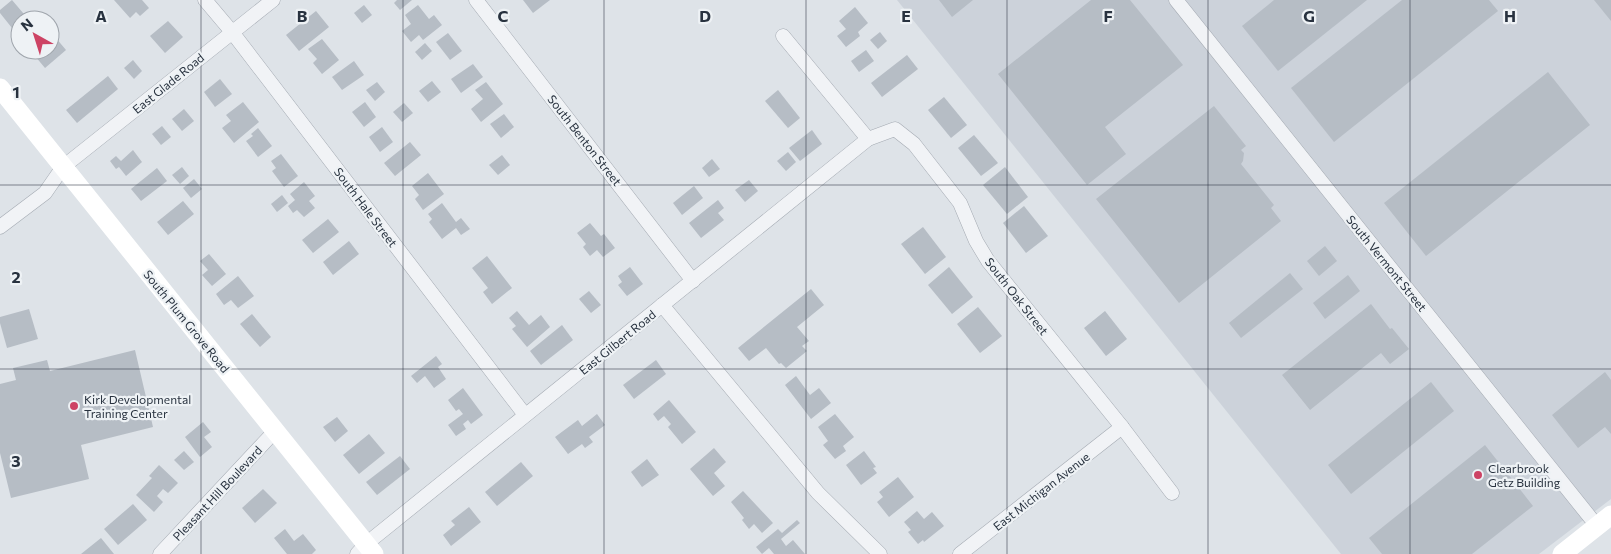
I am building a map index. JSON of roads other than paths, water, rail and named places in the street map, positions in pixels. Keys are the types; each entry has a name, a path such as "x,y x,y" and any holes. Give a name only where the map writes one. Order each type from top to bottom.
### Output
{"main road":[{"name":"South Plum Grove Road","path":"0,88 275,431 366,551"},
{"path":"1562,554 1604,521"}],"street":[{"name":"South Hale Street","path":"205,0 232,32 525,416"},
{"name":"East Glade Road","path":"0,227 45,193 63,167 274,0"},
{"name":"South Benton Street","path":"476,0 693,281"},
{"name":"South Vermont Street","path":"1176,0 1604,521"},
{"path":"783,36 868,140"},
{"name":"South Oak Street","path":"868,140 894,129 914,144 960,203 976,241 988,261 1122,427 1172,493"},
{"name":"East Gilbert Road","path":"366,551 525,416 868,140"},
{"path":"662,305 818,494 880,554"},
{"name":"East Michigan Avenue","path":"960,554 1122,427"},
{"name":"Pleasant Hill Boulevard","path":"160,554 275,431"}],"place":[{"name":"Kirk Developmental Training Center","path":"74,406"},
{"name":"Clearbrook Getz Building","path":"1478,475"}]}
